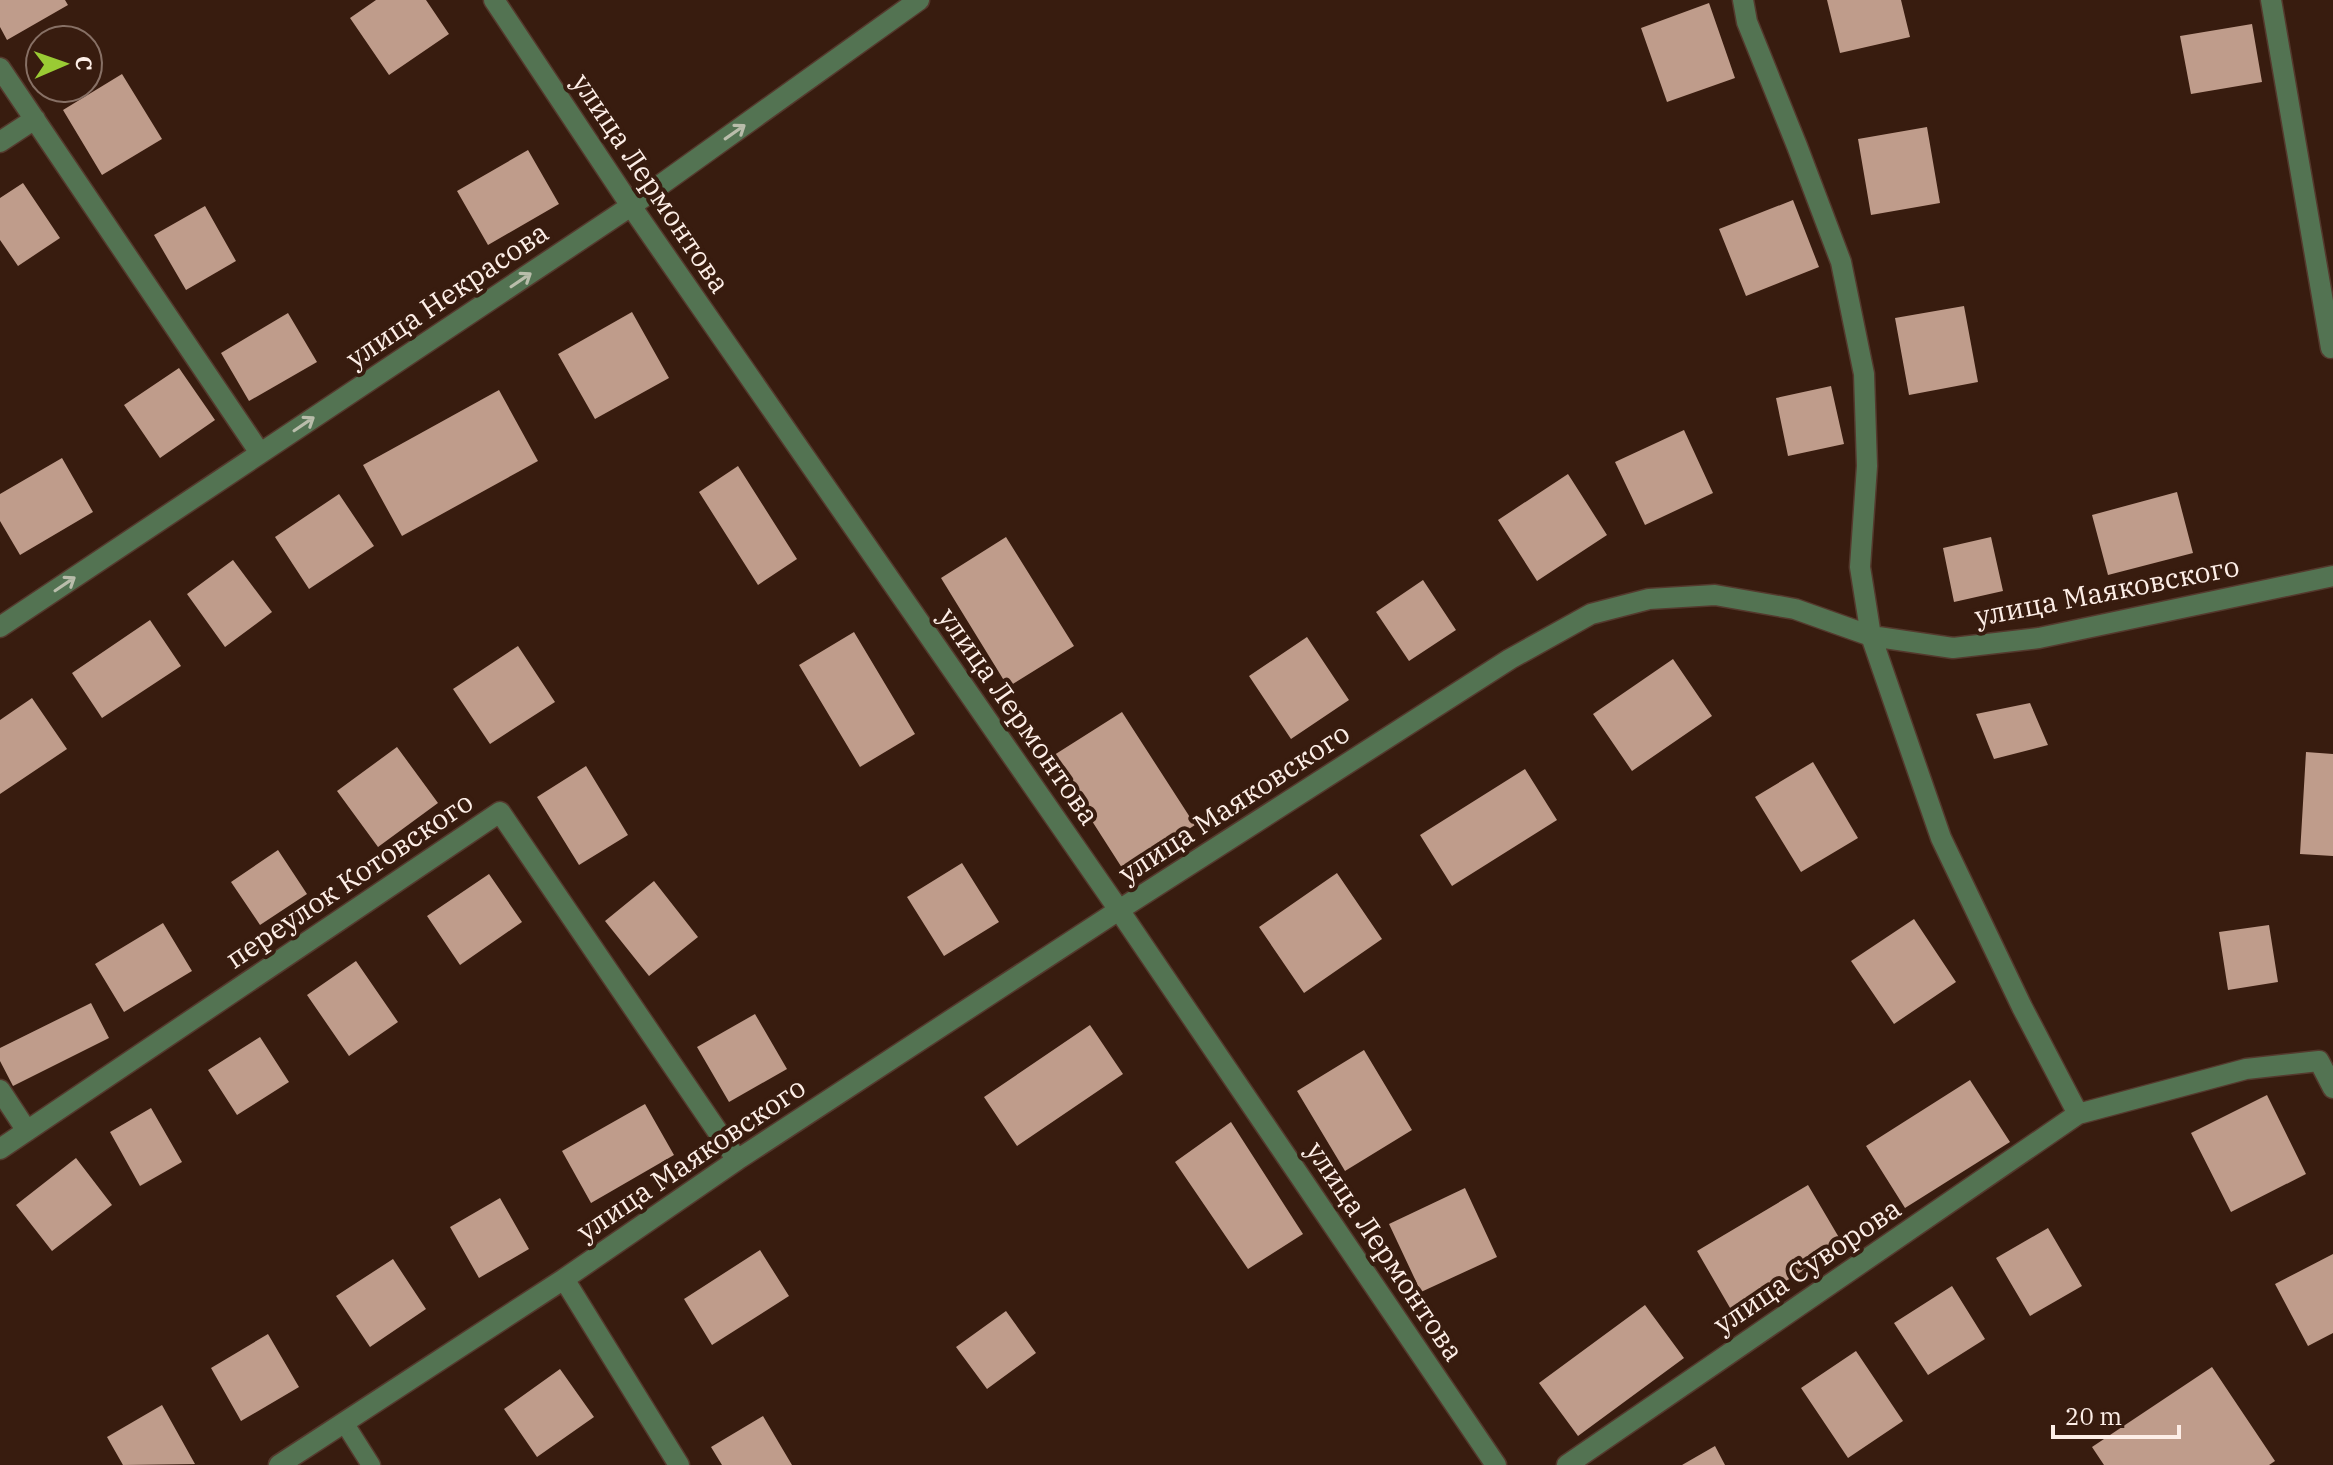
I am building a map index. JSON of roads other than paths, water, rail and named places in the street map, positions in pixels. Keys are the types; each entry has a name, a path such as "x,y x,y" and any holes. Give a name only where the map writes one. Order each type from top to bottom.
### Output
{"street":[{"name":"улица Лермонтова","path":"494,0 631,206 1119,910 1496,1465"},
{"name":"улица Некрасова","path":"0,627 631,206 919,0"},
{"path":"1743,0 1747,22 1841,262 1856,332 1864,374 1867,466 1860,567 1871,636 1941,838 2022,1007 2078,1114"},
{"path":"2271,0 2331,348"},
{"path":"0,68 260,453"},
{"path":"0,142 35,119"},
{"name":"улица Маяковского","path":"279,1465 1119,910 1510,659 1591,614 1649,599 1715,595 1795,609 1871,636 1953,648 2039,638 2333,576"},
{"name":"переулок Котовского","path":"0,1149 500,812 737,1160"},
{"name":"улица Суворова","path":"1567,1465 2078,1114 2246,1069 2319,1061 2333,1088"},
{"path":"0,1090 27,1131"},
{"path":"564,1279 679,1465"}],"lane":[{"path":"345,1424 371,1465"}]}
